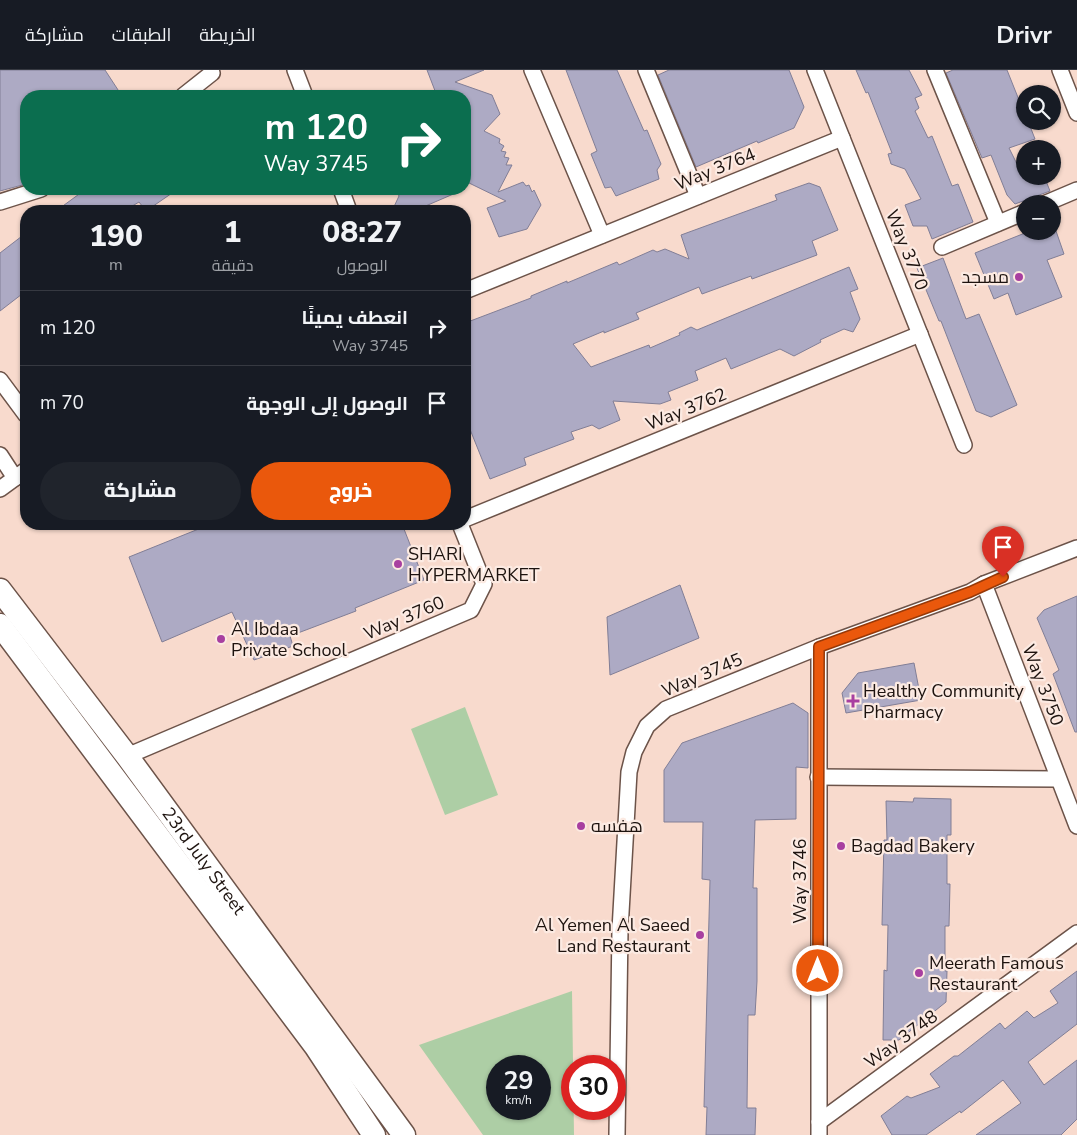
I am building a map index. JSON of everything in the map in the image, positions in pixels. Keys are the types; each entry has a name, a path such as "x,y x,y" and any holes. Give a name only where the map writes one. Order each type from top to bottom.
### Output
{"main road":[{"name":"23rd July Street","path":"0,590 127,756 404,1135"},
{"name":"23rd July Street","path":"0,625 316,1047 374,1135"}],"street":[{"path":"191,90 212,73 211,70"},
{"path":"295,70 303,90"},
{"path":"532,70 602,235"},
{"path":"646,70 698,196"},
{"name":"Way 3770","path":"816,70 964,445"},
{"path":"935,70 998,223"},
{"path":"1060,70 1077,113"},
{"name":"Way 3764","path":"471,290 842,138"},
{"path":"1061,197 1077,190"},
{"path":"0,202 22,195"},
{"path":"942,247 1016,216"},
{"name":"Way 3762","path":"471,517 920,334"},
{"path":"0,380 20,407"},
{"path":"0,455 20,474 0,489"},
{"name":"Way 3760","path":"127,756 471,610 484,584 462,530"},
{"name":"Way 3745","path":"617,1135 620,930 630,772 634,752 647,726 666,709 819,647 970,592 984,584 1077,548"},
{"name":"Way 3750","path":"984,584 1077,826"},
{"name":"Way 3746","path":"819,647 819,1128"},
{"path":"818,777 1058,778"},
{"name":"Way 3748","path":"819,1128 1077,933"}],"green space":[{"path":"465,707 498,795 445,815 411,729"},
{"path":"572,991 573,1055 561,1055 561,1120 574,1120 574,1135 483,1135 419,1045"}],"building":[{"path":"0,70 105,70 118,90 20,90 20,186 0,191"},
{"path":"427,70 484,70 455,82 492,95 500,114 484,131 500,139 499,143 504,146 501,151 506,152 504,157 509,158 506,165 512,165 498,192 523,182 526,186 529,185 532,192 534,190 541,205 527,229 499,237 487,208 506,201 471,184 471,90 435,90"},
{"path":"566,70 617,70 644,131 647,130 661,164 657,170 659,179 616,196 611,187 605,188 591,154 597,151"},
{"path":"669,70 789,70 804,107 794,128 758,143 757,141 696,167 658,75"},
{"path":"856,70 909,70 922,95 915,98 919,108 915,111 928,138 932,136 952,186 958,184 973,222 932,239 927,226 913,226 905,205 921,199 905,169 891,164 888,154 892,153 868,92 866,93"},
{"path":"953,70 1007,70 1016,92 1016,130 1032,130 1035,139 1016,140 1016,146 1009,148 1016,162 1016,185 1048,185 1050,191 1039,195 1016,195 1015,204 1007,195 991,155 982,158 946,73"},
{"path":"809,183 820,187 838,230 812,241 817,255 752,279 751,276 702,294 699,287 636,313 639,319 573,344 591,367 649,345 650,348 680,335 679,333 691,327 697,330 849,267 858,289 850,292 860,319 853,332 844,329 820,340 821,342 794,356 780,349 731,369 726,358 695,371 698,380 668,392 671,400 660,404 613,401 620,420 599,429 592,425 571,432 574,439 524,458 526,465 490,479 471,432 471,321 531,298 531,296 567,281 567,283 617,262 619,265 653,250 657,252 665,249 689,259 681,235 777,200 775,195"},
{"path":"78,195 169,195 155,205 141,205 139,202 134,205 64,205"},
{"path":"451,195 428,205 395,205 399,196"},
{"name":"مسجد","path":"1016,237 1016,240 1059,240 1064,254 1047,260 1062,297 1016,315 1008,293 994,299 975,253"},
{"path":"20,238 20,296 0,311 0,253"},
{"path":"943,258 966,319 979,314 1017,405 991,417 976,411 941,321 939,321 917,268"},
{"path":"196,530 404,530 424,580 355,608 356,611 290,636 293,646 254,660 232,612 162,642 129,557"},
{"path":"680,585 699,638 610,675 607,617"},
{"path":"1077,596 1077,732 1075,732 1053,674 1059,670 1037,618 1044,610"},
{"path":"914,663 921,700 846,713 842,693 858,673"},
{"path":"793,703 808,713 808,768 796,767 796,819 755,820 753,888 757,888 757,981 755,1015 748,1015 747,1108 756,1108 755,1135 706,1135 707,1107 704,1107 710,880 702,879 703,822 664,822 664,770 682,743"},
{"path":"914,798 951,799 951,835 947,835 947,884 950,884 949,926 945,926 946,1002 899,1040 883,1040 884,970 887,971 888,925 882,925 884,840 887,840 886,801 913,802"},
{"path":"1077,971 1077,1024 1028,1062 1044,1085 1077,1060 1077,1119 1061,1135 976,1135 1021,1103 1003,1080 961,1113 960,1111 926,1135 892,1135 881,1116 907,1096 911,1098 940,1087 930,1074 954,1056 958,1056 1000,1023 1005,1029 1027,1011 1034,1018 1058,1003 1050,991"}],"place":[{"name":"مسجد","path":"1019,277"},
{"name":"SHARI HYPERMARKET","path":"398,564"},
{"name":"Al Ibdaa Private School","path":"221,639"},
{"name":"Healthy Community Pharmacy","path":"853,701"},
{"name":"هفسه","path":"581,826"},
{"name":"Bagdad Bakery","path":"841,846"},
{"name":"Al Yemen Al Saeed Land Restaurant","path":"700,935"},
{"name":"Meerath Famous Restaurant","path":"919,973"}],"route":[{"path":"818,971 819,647 970,592 1003,577"}]}
